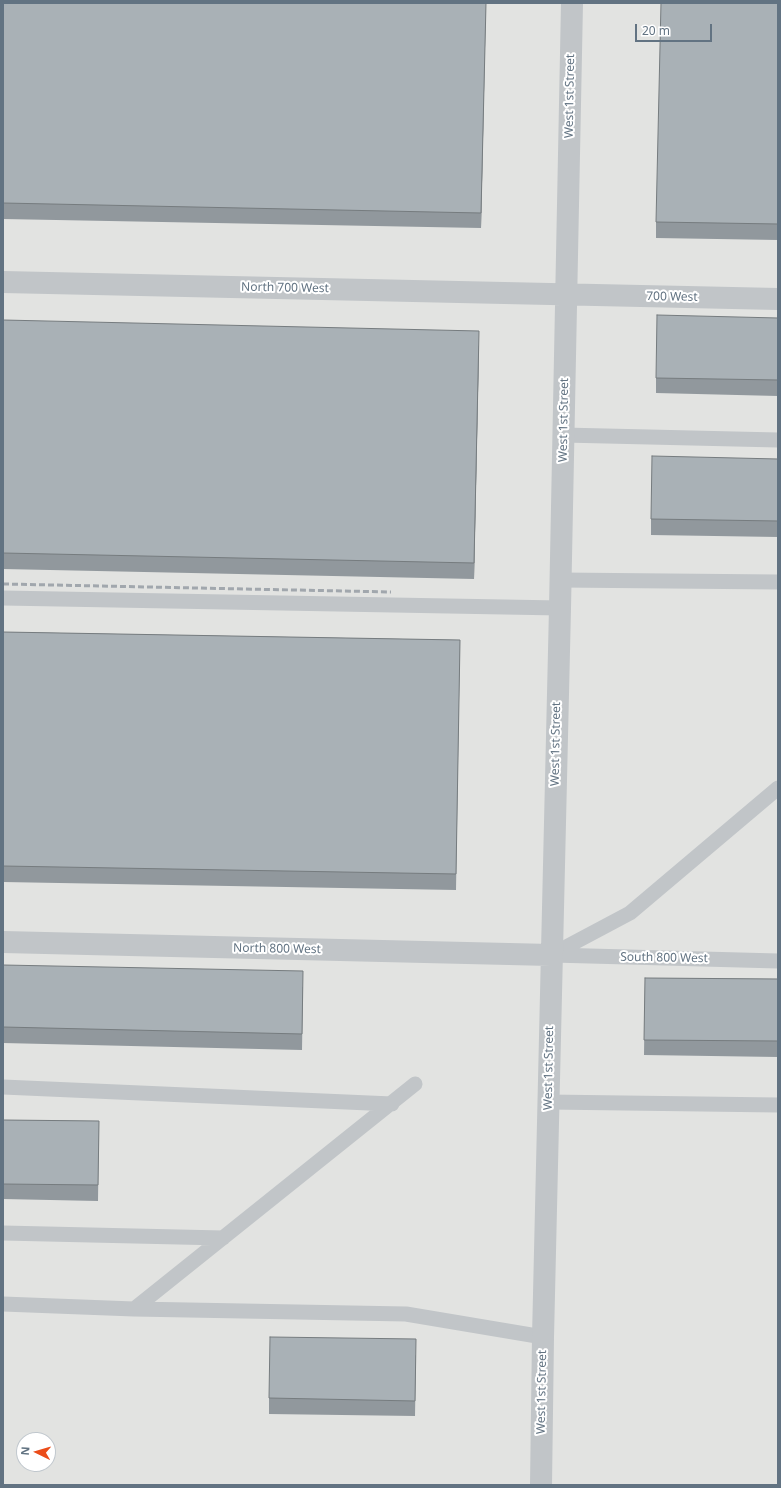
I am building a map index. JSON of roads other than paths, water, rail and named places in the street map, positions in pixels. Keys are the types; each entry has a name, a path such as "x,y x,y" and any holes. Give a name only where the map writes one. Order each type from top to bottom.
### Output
{"street":[{"name":"West 1st Street","path":"541,1485 572,3"},
{"name":"North 700 West","path":"3,282 566,295"},
{"name":"700 West","path":"566,295 778,299"},
{"name":"North 800 West","path":"3,942 551,955"}],"lane":[{"path":"563,435 778,440"},
{"path":"560,580 778,582"},
{"path":"3,598 560,608"},
{"path":"551,955 630,912 778,788"},
{"path":"763,801 778,804"},
{"name":"South 800 West","path":"551,955 778,961"},
{"path":"134,1309 392,1104 415,1084"},
{"path":"3,1087 392,1104"},
{"path":"548,1102 778,1105"},
{"path":"3,1233 224,1238"},
{"path":"3,1304 134,1309 406,1314 543,1336"}],"railway":[{"path":"3,584 391,592"}]}
